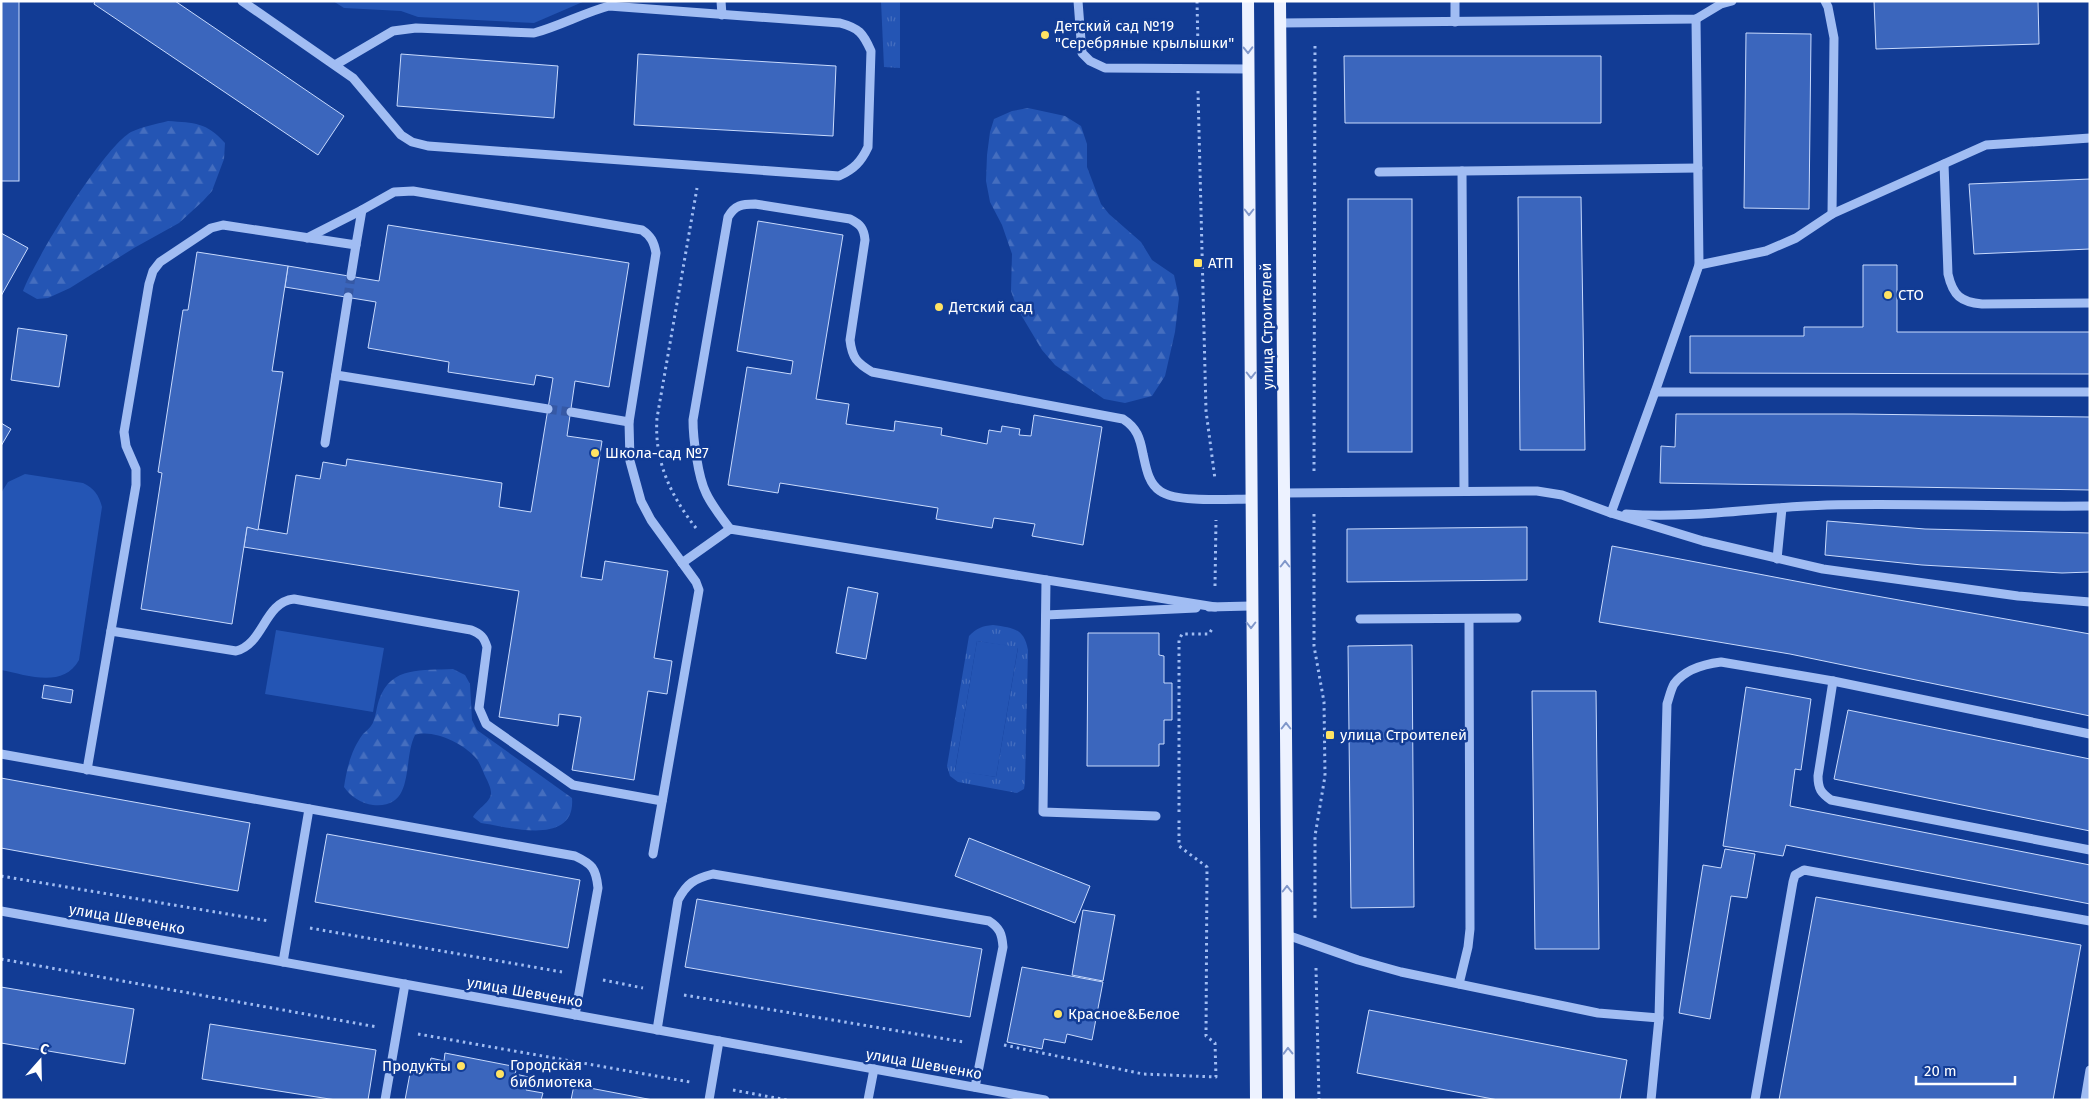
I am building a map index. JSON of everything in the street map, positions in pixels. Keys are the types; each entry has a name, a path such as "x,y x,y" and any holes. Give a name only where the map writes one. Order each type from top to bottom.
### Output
{"main road":[{"name":"улица Строителей","path":"1248,1 1256,1100"},
{"name":"улица Строителей","path":"1280,1 1289,1100"}],"street":[{"path":"242,1 334,65 353,78 401,135 412,142 428,146 839,176 853,169 862,160 868,146 870,50 865,36 854,26 840,23 608,6 586,12 552,28 534,33 416,28 393,31 334,65"},
{"path":"721,1 722,15"},
{"path":"1078,1 1082,53 1090,61 1105,68 1248,69"},
{"path":"1455,1 1455,22"},
{"path":"1280,23 1696,19 1721,4 1732,1"},
{"path":"1826,1 1834,38 1832,214"},
{"path":"1611,513 1699,266 1696,19"},
{"path":"1699,266 1766,251 1796,238 1832,214 1986,145 2090,138"},
{"path":"1944,164 1948,274 1950,286 1959,297 1967,302 1982,304 2090,303"},
{"path":"1379,172 1698,168"},
{"path":"1462,171 1464,490"},
{"path":"307,238 394,192 413,191 642,230 650,235 655,244 656,253 629,422 630,461 641,502 650,520 696,582 698,590 653,854"},
{"path":"730,529 706,494 702,484 693,432 693,420 728,217 733,208 743,204 756,204 850,219 858,223 864,230 865,240 850,340 851,353 860,365 872,372 1123,419 1130,423 1139,434 1146,469 1151,482 1160,491 1173,497 1251,499"},
{"path":"351,276 362,210"},
{"path":"87,770 136,485 136,469 126,446 124,432 149,284 153,271 160,262 211,228 223,225 356,245"},
{"path":"325,443 348,297"},
{"path":"336,375 548,409"},
{"path":"1655,392 2090,392"},
{"path":"571,412 629,422"},
{"path":"1285,493 1464,490 1537,491 1562,495 1611,513 1703,542 1823,569 2018,596 2090,602"},
{"path":"1611,513 1657,516 1692,515 1828,505 2090,506"},
{"path":"1778,559 1782,508"},
{"path":"682,563 730,529 1215,607"},
{"path":"1046,580 1043,812 1156,816"},
{"path":"111,631 236,651 250,645 277,606 284,600 294,599 471,630 479,633 485,639 487,647 479,708 486,724 573,785 662,801"},
{"path":"1046,615 1251,606"},
{"path":"1360,619 1517,618"},
{"path":"1459,984 1468,947 1470,929 1469,619"},
{"path":"1652,1100 1659,1018 1666,704 1674,684 1688,672 1705,664 1722,662 1833,681 2090,734"},
{"path":"1833,681 1818,776 1818,786 1821,793 1831,800 2090,850"},
{"path":"1,754 575,856 589,863 597,874 598,888 575,1015"},
{"path":"283,962 309,809"},
{"path":"1755,1100 1793,882 1795,876 1804,870 2090,920"},
{"path":"657,1030 678,900 685,888 697,878 713,874 989,921 998,927 1002,935 1003,947 975,1087"},
{"name":"улица Шевченко","path":"1,911 1044,1100"},
{"path":"1287,935 1358,960 1400,972 1598,1013 1659,1018"},
{"path":"386,1100 405,984"},
{"path":"709,1100 720,1041"},
{"path":"868,1100 874,1069"},
{"path":"2084,1100 2090,1070"}],"path":[{"path":"1,876 289,924 663,992 983,1046 995,1043 1143,1074 1216,1077 1215,1043 1206,1036 1207,868 1179,846 1179,640 1182,634 1209,634 1213,628 1215,607 1215,468 1206,411 1197,1"},
{"path":"1316,23 1314,646 1324,702 1325,776 1315,836 1315,945 1320,1100"}],"green space":[{"path":"333,1 585,1 534,23 418,17 401,11 344,8"},
{"path":"881,1 900,1 900,68 884,67"},
{"path":"1028,108 1065,116 1081,126 1087,144 1087,167 1101,204 1109,214 1141,242 1152,260 1174,275 1179,298 1175,332 1165,376 1152,396 1125,403 1104,399 1055,365 1042,350 1017,308 1011,291 1012,254 1002,225 990,202 986,181 987,155 994,119 1012,111"},
{"path":"168,121 186,122 206,127 225,143 224,159 212,191 179,223 134,248 70,288 48,298 37,299 23,291 55,231 104,159 131,132"},
{"path":"25,474 83,483 96,492 102,507 79,660 72,669 54,677 33,677 1,670 1,493 8,482"},
{"path":"993,625 1016,630 1024,637 1028,650 1025,783 1024,789 1017,793 958,782 950,776 947,766 969,636 977,629","holes":["977,641 1018,648 996,777 955,770"]},
{"path":"276,630 384,648 373,712 265,694"},
{"path":"977,641 1018,647 996,777 955,771"},
{"path":"453,669 465,675 470,684 472,720 477,730 572,798 570,813 563,823 552,828 523,830 481,823 473,817 489,799 491,793 478,762 475,757 455,742 430,734 415,735 411,746 405,781 402,791 396,799 387,804 373,805 357,799 344,787 348,766 353,753 363,734 373,723 379,700 384,689 391,681 409,672"}],"building":[{"path":"1,1 19,1 19,181 1,181"},
{"path":"95,1 175,1 344,116 318,155 94,4"},
{"path":"1874,1 2038,1 2039,44 1876,49"},
{"path":"1746,33 1811,34 1809,209 1744,208"},
{"path":"401,54 558,66 554,118 397,106"},
{"path":"638,54 836,66 833,136 634,125"},
{"path":"1344,56 1601,56 1601,123 1345,123"},
{"path":"2090,179 2090,249 1974,254 1969,184"},
{"path":"1518,197 1581,197 1585,450 1520,450"},
{"path":"1348,199 1412,199 1412,452 1348,452"},
{"path":"758,221 843,235 816,399 849,404 846,424 894,431 895,421 942,428 941,435 987,444 989,430 1001,432 1002,426 1020,429 1019,435 1031,436 1034,415 1102,427 1083,545 1032,536 1035,524 994,518 992,528 936,519 938,508 780,483 778,493 728,485 747,367 791,374 793,361 737,351"},
{"path":"388,225 629,263 609,387 575,381 567,436 602,441 581,577 602,580 605,561 668,571 654,658 672,661 667,694 648,691 634,780 572,770 581,717 559,714 558,726 499,717 519,591 244,547 247,527 287,534 296,475 320,479 323,462 346,466 347,459 502,483 499,507 531,512 553,378 536,375 534,385 448,372 449,362 368,348 376,302 285,287 288,266 379,281"},
{"path":"1,233 28,248 1,296"},
{"path":"197,252 288,266 272,371 283,372 258,530 247,527 232,624 141,609 162,473 158,472 183,310 188,310"},
{"path":"1863,265 1897,265 1897,332 2090,332 2090,374 1690,373 1690,336 1804,336 1804,327 1863,327"},
{"path":"18,328 67,335 59,387 11,380"},
{"path":"1676,414 2090,417 2090,490 1660,483 1661,446 1675,447"},
{"path":"1,423 11,429 1,446"},
{"path":"1827,521 1925,529 2090,533 2090,572 2062,573 1922,565 1825,555"},
{"path":"1527,527 1527,580 1347,582 1347,529"},
{"path":"1612,546 1837,589 2090,634 2090,716 1790,654 1599,622"},
{"path":"848,587 878,593 866,659 836,653"},
{"path":"1088,633 1159,633 1159,655 1164,656 1164,683 1172,683 1172,720 1164,720 1164,744 1159,744 1159,766 1087,766"},
{"path":"1412,645 1414,907 1351,908 1348,646"},
{"path":"44,685 73,690 71,703 42,698"},
{"path":"1746,687 1811,699 1801,770 1795,769 1790,806 2090,865 2090,904 1786,845 1783,856 1723,846"},
{"path":"1532,691 1596,691 1599,949 1535,949"},
{"path":"1848,710 2090,759 2090,831 1834,779"},
{"path":"1,778 250,823 238,891 1,848"},
{"path":"327,834 580,880 568,948 315,902"},
{"path":"969,838 1090,886 1075,923 955,876"},
{"path":"1725,849 1755,854 1747,898 1731,896 1710,1019 1679,1013 1703,865 1721,868"},
{"path":"1816,897 2081,945 2053,1100 1779,1100"},
{"path":"697,899 982,949 970,1017 685,967"},
{"path":"1083,910 1115,915 1103,981 1072,975"},
{"path":"1022,967 1103,982 1092,1040 1067,1034 1065,1043 1044,1039 1042,1049 1007,1042"},
{"path":"1,987 134,1009 125,1064 1,1043"},
{"path":"1369,1010 1627,1060 1620,1100 1498,1100 1357,1073"},
{"path":"210,1024 376,1050 368,1100 336,1100 202,1079"},
{"path":"445,1053 517,1067 515,1074 529,1077 526,1090 543,1093 541,1100 405,1100 411,1068 428,1071 431,1058 444,1061"},
{"path":"574,1085 653,1100 571,1100"}],"tunnel":[{"path":"348,297 351,276"},
{"path":"548,409 571,412"}],"place":[{"name":"Детский сад №19 \"Серебряные крылышки\"","path":"1045,35"},
{"name":"АТП","path":"1198,263"},
{"name":"СТО","path":"1888,295"},
{"name":"Детский сад","path":"939,307"},
{"name":"Школа-сад №7","path":"595,453"},
{"name":"улица Строителей","path":"1330,735"},
{"name":"Красное&Белое","path":"1058,1014"},
{"name":"Продукты","path":"461,1066"},
{"name":"Городская библиотека","path":"500,1074"}]}
